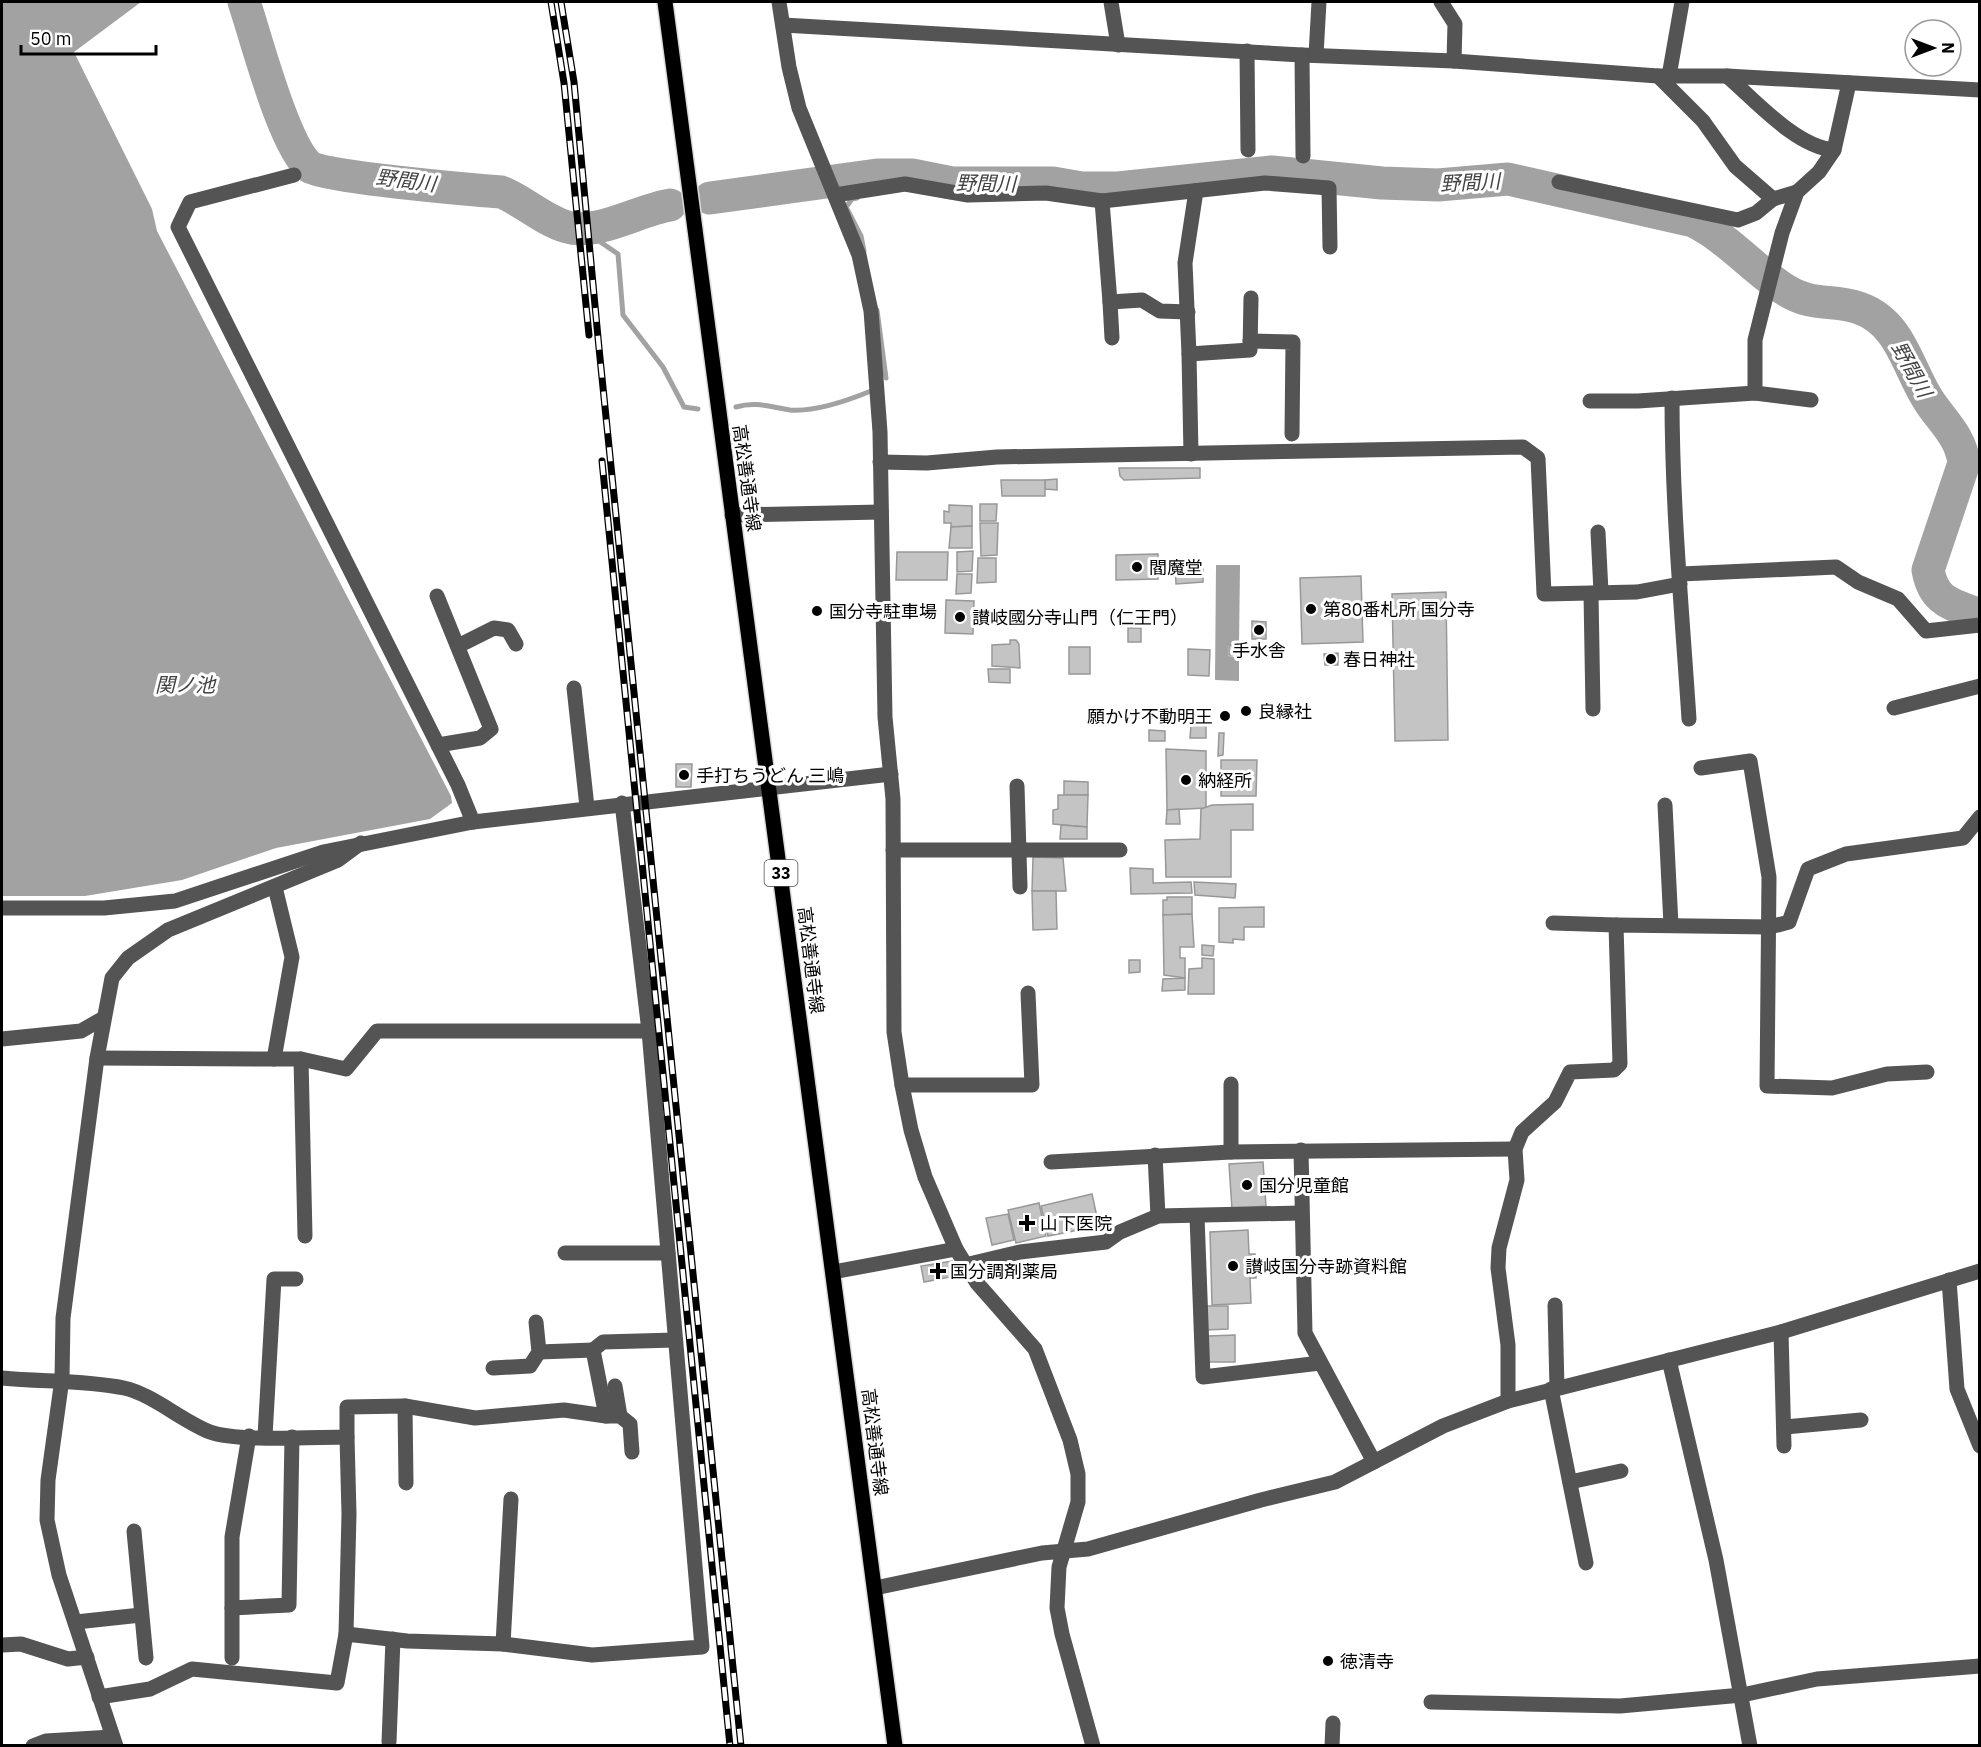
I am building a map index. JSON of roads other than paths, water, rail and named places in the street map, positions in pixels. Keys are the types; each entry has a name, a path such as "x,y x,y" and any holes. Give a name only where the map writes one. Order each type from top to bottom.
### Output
{"main road":[{"name":"高松善通寺線","path":"665,2 895,1746"}],"street":[{"path":"779,2 789,67 800,108 859,255 871,311 880,462 883,682 891,774 894,1032 902,1085 911,1130 925,1177 956,1249 976,1283 1035,1349 1070,1440 1078,1474 1078,1502 1059,1567 1058,1608 1062,1634 1093,1746"},
{"path":"1111,2 1118,45"},
{"path":"1303,156 1309,55 1319,2"},
{"path":"1441,2 1455,24 1454,61"},
{"path":"1663,76 1683,2"},
{"path":"783,25 1118,45 1454,61 1663,76 1727,76 1980,90"},
{"path":"1247,51 1248,150"},
{"path":"1663,76 1703,121 1735,166 1773,199"},
{"path":"1727,76 1792,132 1822,149 1834,150"},
{"path":"1559,182 1738,220 1756,213 1773,199 1797,192 1819,172 1834,150 1850,83"},
{"path":"294,175 190,202 178,227 438,746 472,822"},
{"path":"831,186 905,184 968,195 1046,193 1102,201 1265,183 1329,188 1330,247"},
{"path":"1191,454 1185,263 1196,191"},
{"path":"1755,393 1755,340 1782,233 1797,192"},
{"path":"1102,201 1112,338"},
{"path":"1189,354 1250,350 1251,298"},
{"path":"1110,302 1142,300 1160,311 1188,312"},
{"path":"1250,341 1293,342 1292,434"},
{"path":"1590,401 1755,393 1811,400"},
{"path":"1672,398 1673,501 1689,719"},
{"path":"880,462 927,463 997,457 1522,447 1538,458 1544,594 1637,592 1680,579 1836,567 1858,582 1898,598 1926,631 1980,625"},
{"path":"732,515 881,512"},
{"path":"1593,709 1598,532"},
{"path":"437,596 491,729 480,738 438,746"},
{"path":"458,646 494,628 508,630 516,644"},
{"path":"1894,708 1980,686"},
{"path":"574,688 587,807"},
{"path":"1701,768 1750,761 1768,877 1770,927 1767,1086 1832,1088 1887,1074 1927,1071"},
{"path":"2,908 104,908 175,901 289,861 361,843 472,822 587,807 770,789 891,774"},
{"path":"1017,786 1021,849 1020,887"},
{"path":"346,1634 393,1639 503,1644 592,1655 702,1647 649,1031 622,803"},
{"path":"1665,805 1671,925"},
{"path":"1553,922 1770,927 1789,922 1808,869 1846,854 1963,838 1980,817"},
{"path":"33,1746 46,1741 114,1741 59,1575 47,1520 48,1480 62,1379 63,1318 102,1019 112,978 129,958 168,930 338,860 361,843"},
{"path":"893,850 1120,850"},
{"path":"274,1059 291,957 275,887"},
{"path":"1508,1401 1508,1345 1498,1269 1499,1248 1517,1180 1515,1149 1522,1132 1555,1102 1570,1072 1614,1070 1620,1064 1616,925"},
{"path":"902,1085 1032,1085 1028,993"},
{"path":"2,1039 81,1032 102,1019"},
{"path":"97,1058 300,1059 346,1069 377,1032 649,1031"},
{"path":"300,1059 305,1236"},
{"path":"1231,1084 1231,1152"},
{"path":"1052,1162 1155,1155 1301,1150 1515,1149"},
{"path":"1301,1150 1305,1333 1374,1462"},
{"path":"1155,1155 1158,1216"},
{"path":"965,1265 1020,1252 1106,1242 1120,1232 1158,1216 1301,1213"},
{"path":"1197,1216 1203,1377 1320,1363"},
{"path":"833,1272 956,1249"},
{"path":"564,1253 668,1253"},
{"path":"875,1588 1042,1553 1088,1549 1261,1500 1335,1482 1443,1426 1508,1401 1781,1332 1980,1271"},
{"path":"232,1658 232,1537 257,1436 274,1279 296,1279"},
{"path":"1949,1280 1957,1389 1980,1446"},
{"path":"1555,1305 1554,1389 1586,1563"},
{"path":"494,1368 530,1366 539,1352 536,1322"},
{"path":"1781,1332 1784,1446"},
{"path":"539,1352 593,1350 603,1342 675,1340"},
{"path":"593,1350 613,1416"},
{"path":"1669,1360 1716,1560 1750,1746"},
{"path":"2,1378 41,1382 62,1379 127,1389 211,1432 257,1436 347,1437"},
{"path":"613,1416 615,1386"},
{"path":"405,1406 406,1483"},
{"path":"99,1697 150,1689 192,1669 337,1683 346,1634 349,1514 347,1407 405,1406 475,1418 564,1410 613,1416 630,1424 632,1452"},
{"path":"1785,1427 1861,1420"},
{"path":"232,1608 289,1605 292,1437"},
{"path":"1570,1482 1620,1471"},
{"path":"503,1644 511,1499"},
{"path":"134,1531 146,1658"},
{"path":"76,1622 141,1615"},
{"path":"389,1742 393,1639"},
{"path":"2,1645 21,1644 68,1659 87,1657"},
{"path":"1431,1702 1620,1706 1742,1695 1817,1679 1980,1666"},
{"path":"1332,1746 1333,1723"}],"water":[{"name":"関ノ池","path":"2,2 141,2 74,52 152,209 157,231 451,796 452,803 430,819 276,848 182,880 85,896 2,896"},
{"path":"1216,565 1240,565 1239,645 1228,645 1228,656 1239,657 1239,681 1215,680"}],"waterway":[{"name":"野間川","path":"244,2 263,64 290,138 300,156 310,167 369,179 501,192 558,224 579,229 605,225 670,205"},
{"name":"野間川","path":"710,198 877,175 912,175 952,183 1053,183 1082,188 1118,188 1272,172 1382,183 1438,185 1508,179 1693,221 1729,244 1761,272 1794,295 1813,301 1840,303 1859,308 1874,315 1895,337 1923,391 1960,446 1964,463 1928,570 1931,581 1946,601 1980,615"},
{"path":"484,191 550,234 570,240 599,241 618,254 623,315 663,367 684,407 698,409"},
{"path":"857,198 852,199 846,207 861,236 864,251"},
{"path":"877,310 886,378"},
{"path":"736,407 757,405 790,410 810,409 871,391"}],"railway":[{"path":"551,2 564,83 589,335"},
{"path":"561,2 574,82 741,1746"},
{"path":"602,461 730,1746"}],"place":[{"name":"閻魔堂","path":"1137,567"},
{"name":"第80番札所 国分寺","path":"1311,609"},
{"name":"国分寺駐車場","path":"817,611"},
{"name":"讃岐國分寺山門（仁王門）","path":"960,617"},
{"name":"手水舎","path":"1259,630"},
{"name":"春日神社","path":"1331,659"},
{"name":"良縁社","path":"1246,711"},
{"name":"願かけ不動明王","path":"1225,716"},
{"name":"手打ちうどん 三嶋","path":"684,775"},
{"name":"納経所","path":"1186,780"},
{"name":"国分児童館","path":"1247,1185"},
{"name":"山下医院","path":"1027,1223"},
{"name":"讃岐国分寺跡資料館","path":"1233,1266"},
{"name":"国分調剤薬局","path":"938,1271"},
{"name":"徳清寺","path":"1328,1661"}]}
